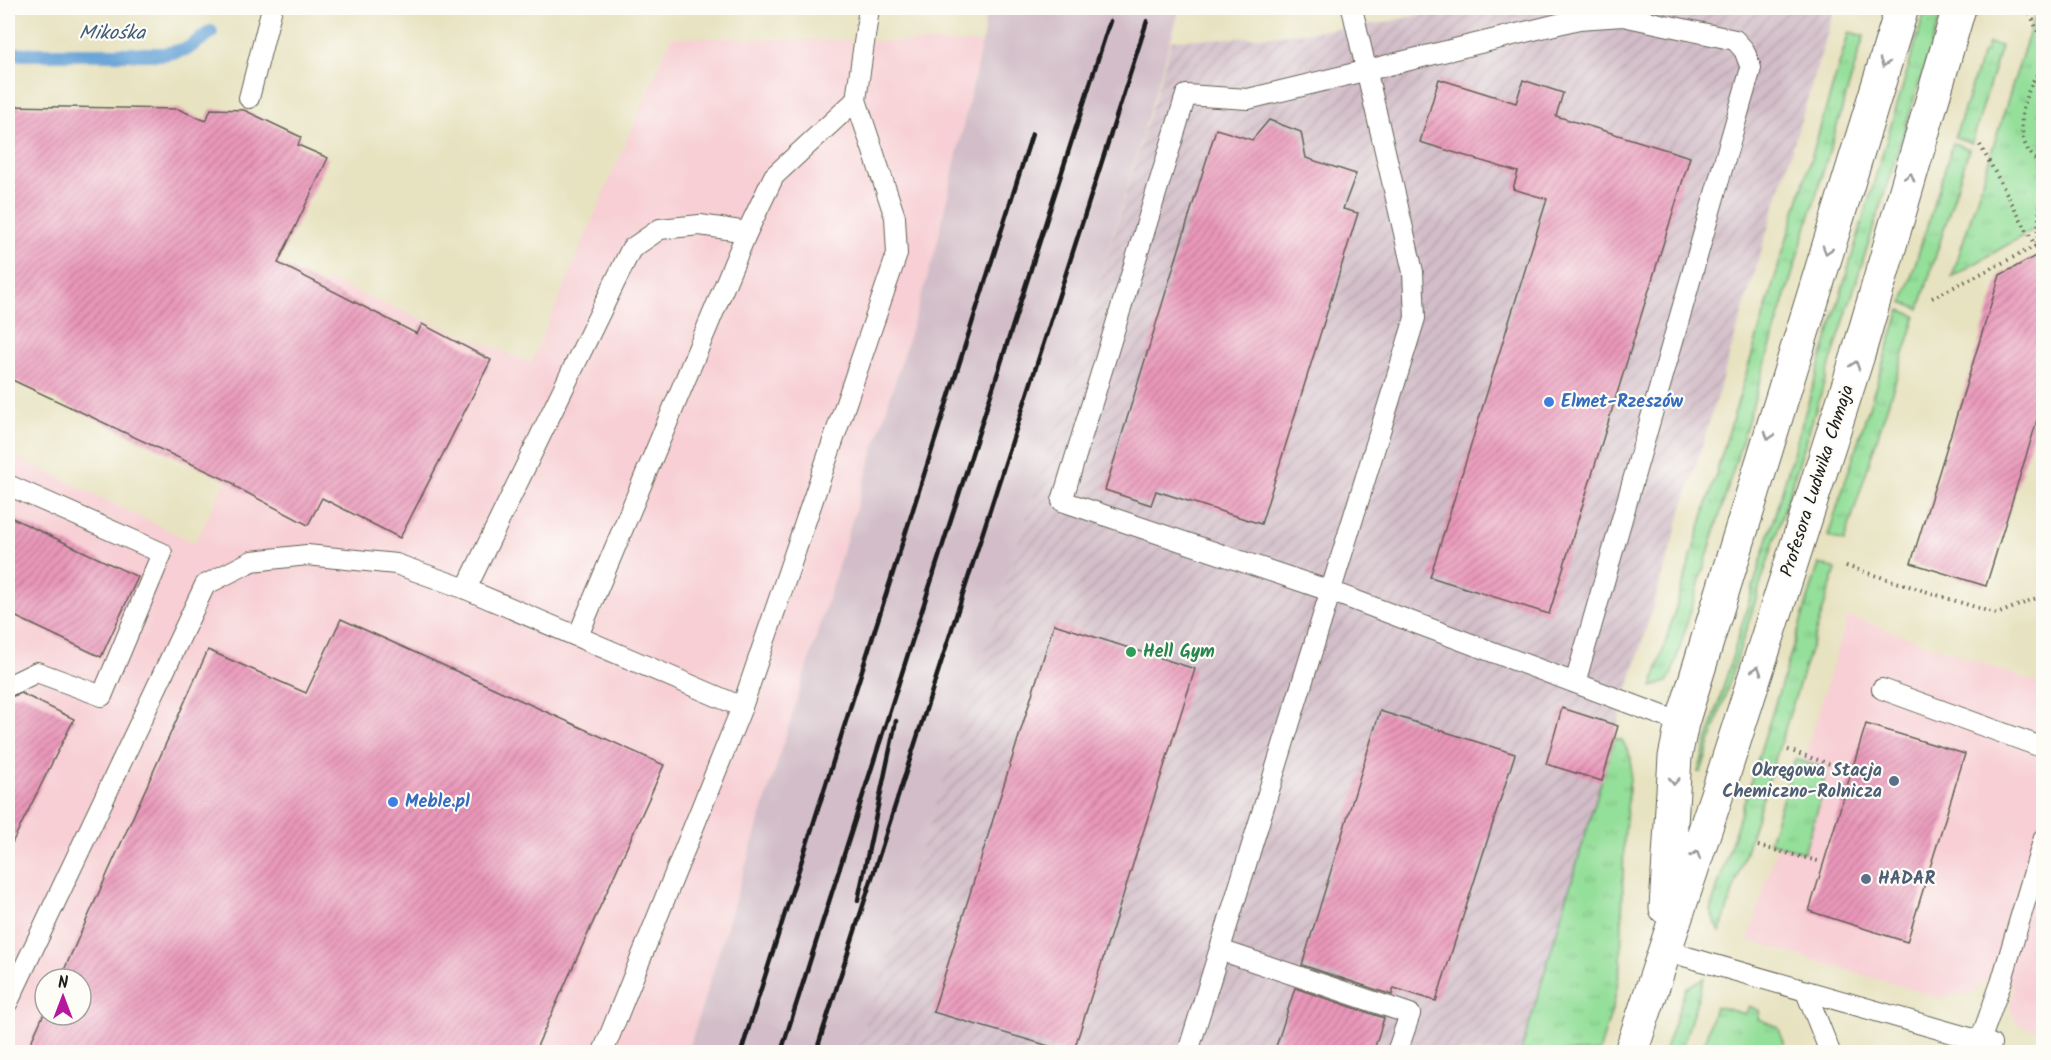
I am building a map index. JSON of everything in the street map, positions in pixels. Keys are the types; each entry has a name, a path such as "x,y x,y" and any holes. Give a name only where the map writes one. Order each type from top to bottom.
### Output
{"street":[{"name":"Profesora Ludwika Chmaja","path":"1663,950 1675,757 1682,723 1902,8"},
{"name":"Profesora Ludwika Chmaja","path":"1631,1053 1858,355 1959,8"}],"lane":[{"path":"249,98 272,8"},
{"path":"603,1053 742,707 897,254 895,217 856,100 869,8"},
{"path":"1188,1053 1415,318 1413,272 1352,8"},
{"path":"1575,683 1751,68 1744,50 1735,40 1623,16 1579,19 1248,99 1186,95 1062,501 1330,591 1575,683 1682,723"},
{"path":"578,636 747,232 774,176 856,100"},
{"path":"466,588 631,249 660,229 700,225 747,232"},
{"path":"8,485 162,553 102,696 37,672 8,686"},
{"path":"8,1002 205,585 252,561 306,555 396,564 466,588 742,707"},
{"path":"1882,689 2043,748"},
{"path":"1663,950 1984,1047 2043,838"},
{"path":"1220,950 1410,1014 1397,1053"},
{"path":"1806,992 1830,1053"}],"path":[{"path":"2028,8 2043,47"},
{"path":"2036,247 2043,168 2032,160 2024,147 2022,118 2029,89 2043,65"},
{"path":"1980,145 2036,247"},
{"path":"1932,298 2043,243"},
{"path":"1846,566 1997,614 2043,595"},
{"path":"1788,750 1851,771"},
{"path":"1758,846 1822,862"}],"shaded area":[{"path":"987,8 1180,8 1069,382 857,1052 688,1052 935,252 982,43"},
{"path":"1449,8 1835,8 1632,675 1521,1052 857,1052 1069,382 1172,40 1262,37 1318,31 1382,23"},
{"path":"671,37 982,43 935,252 688,1052 8,1052 8,453 195,543 327,280 531,363"},
{"path":"1848,616 2043,685 2043,1033 2019,1025 2009,1007 2014,987 1985,979 1974,992 1939,998 1748,940"}],"green space":[{"path":"1926,8 1943,8 1701,772 1698,772"},
{"path":"2037,8 2044,8 2043,224 1952,277"},
{"path":"1849,32 1864,36 1672,673 1667,682 1652,687"},
{"path":"1988,43 2001,46 1972,143 1955,137"},
{"path":"1953,143 1969,149 1919,309 1903,303"},
{"path":"1900,310 1916,316 1844,542 1828,536"},
{"path":"1819,564 1836,569 1720,932 1710,911"},
{"path":"1614,738 1622,740 1631,758 1631,768 1624,839 1621,964 1614,1003 1599,1052 1521,1052"},
{"path":"1795,759 1827,769 1823,783 1825,786 1804,852 1769,842"},
{"path":"1704,978 1681,1052 1664,1052 1686,988"},
{"path":"1715,1006 1745,1014 1749,1006 1760,1011 1758,1019 1778,1027 1788,1052 1718,1052 1704,1045"}],"building":[{"name":"Elmet-Rzeszów","path":"1439,79 1516,103 1523,80 1563,93 1556,116 1690,157 1549,614 1430,577 1547,199 1513,189 1518,172 1420,142"},
{"path":"8,106 178,109 206,121 211,109 244,110 301,137 298,145 328,158 278,263 417,334 422,324 491,360 400,538 322,498 308,525 234,486 235,484 8,378"},
{"path":"1269,120 1301,132 1306,158 1356,174 1343,209 1358,213 1261,524 1156,491 1151,505 1105,490 1216,129 1252,140"},
{"path":"2043,252 2043,401 1986,586 1911,563 2000,275"},
{"path":"8,516 138,577 101,657 8,613"},
{"name":"Meble.pl","path":"341,619 664,765 534,1053 26,1053 38,1027 93,1027 93,967 65,967 208,650 306,693"},
{"path":"1054,624 1195,669 1073,1053 933,1012"},
{"path":"21,693 74,719 8,851 8,698"},
{"path":"1562,708 1618,726 1602,781 1546,764"},
{"path":"1380,711 1515,754 1436,1001 1394,988 1392,995 1302,965"},
{"path":"1866,724 1965,754 1907,942 1809,911"},
{"path":"1295,988 1384,1018 1373,1053 1274,1053"}],"waterway":[{"name":"Mikośka","path":"8,54 164,54 187,49 211,32"}],"railway":[{"path":"781,1052 1110,21"},
{"path":"816,1052 1147,21"},
{"path":"741,1052 1032,134"},
{"path":"858,900 896,721"}],"place":[{"name":"Elmet-Rzeszów","path":"1549,402"},
{"name":"Hell Gym","path":"1131,652"},
{"name":"Okręgowa Stacja Chemiczno-Rolnicza","path":"1894,781"},
{"name":"Meble.pl","path":"393,802"},
{"name":"HADAR","path":"1866,879"}]}
